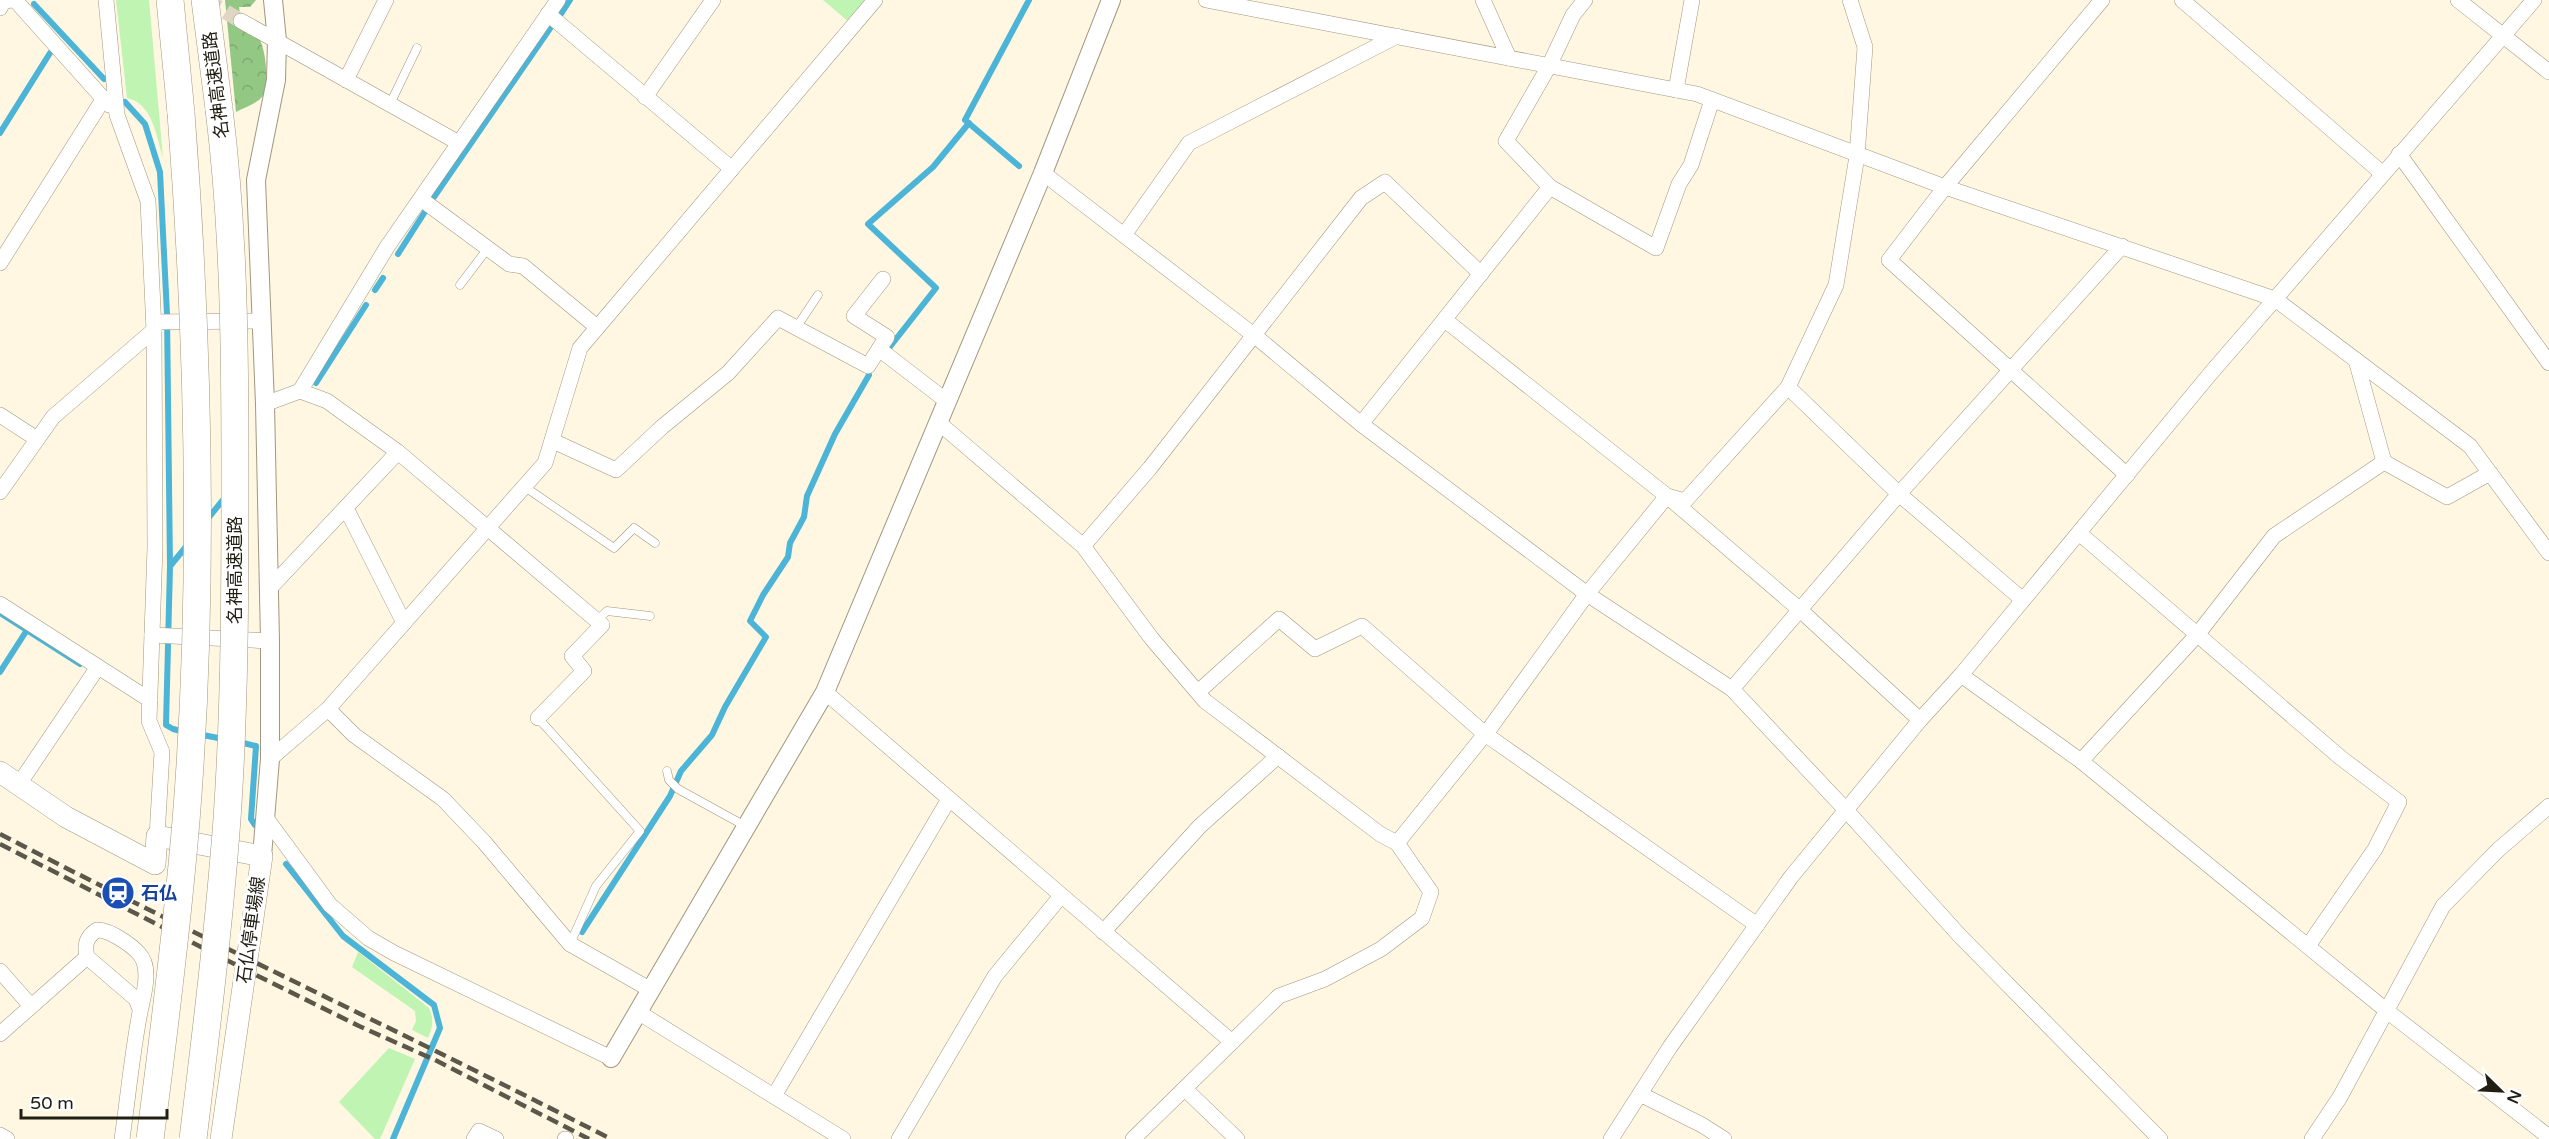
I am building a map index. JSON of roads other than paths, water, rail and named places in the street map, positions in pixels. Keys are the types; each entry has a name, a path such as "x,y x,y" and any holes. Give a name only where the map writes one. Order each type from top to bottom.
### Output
{"highway":[{"name":"名神高速道路","path":"150,1139 167,1008 186,819 195,646 198,473 195,335 181,113 170,0"},
{"name":"名神高速道路","path":"193,1139 210,1003 227,820 236,644 235,331 224,150 205,0"}],"main road":[{"path":"0,772 66,817 155,864 157,836"},
{"name":"石仏停車場線","path":"157,836 262,856 221,1139"}],"street":[{"path":"0,8 3,2 13,0 117,115"},
{"path":"106,0 117,115 148,201 160,324 155,547 164,636 150,700 149,721 162,752 157,836"},
{"path":"262,856 270,759 270,640 265,404 256,180 276,80 277,41 273,0"},
{"path":"346,80 386,0"},
{"path":"265,404 300,391 387,247 558,0"},
{"path":"645,98 713,0"},
{"path":"270,759 328,709 545,463 580,348 875,0"},
{"path":"266,818 330,905 368,938 394,953 611,1058 825,692 1043,173 1111,0"},
{"path":"1206,0 1676,90 1712,100 1857,156 2275,299 2470,446 2549,553"},
{"path":"1483,0 1509,58"},
{"path":"1585,0 1572,15 1549,66 1506,141 1550,187 1656,248 1679,184 1691,165 1712,100"},
{"path":"1676,90 1692,0"},
{"path":"1667,496 1685,501 1788,387 1836,285 1857,156 1865,47 1850,0"},
{"path":"2102,0 1945,187 1889,260 2009,371 2127,475"},
{"path":"2182,0 2383,174"},
{"path":"2458,0 2549,72"},
{"path":"1611,1139 1670,1047 1791,877 1845,809 1961,675 2275,299 2534,0"},
{"path":"548,14 732,169"},
{"path":"242,21 459,143"},
{"path":"1124,236 1189,143 1397,36"},
{"path":"0,263 104,98"},
{"path":"2399,154 2549,363"},
{"path":"1043,173 1255,336 1361,424 1587,594 1732,689 1960,936 2160,1139"},
{"path":"1083,546 1150,468 1361,198 1384,183 1481,274"},
{"path":"1361,424 1550,187"},
{"path":"421,199 509,264 523,266 597,327"},
{"path":"1732,689 1899,494 2122,246"},
{"path":"553,441 616,470 728,373 778,318 868,366 887,337 854,316 883,279"},
{"path":"1445,320 1667,496 1799,609 1920,720"},
{"path":"0,492 53,417 160,324 262,321"},
{"path":"879,349 948,402"},
{"path":"2356,360 2384,462 2446,497 2490,473"},
{"path":"1788,387 1899,494 2023,600"},
{"path":"300,391 327,401 398,452 602,625 572,656 584,670 538,718"},
{"path":"0,415 37,439"},
{"path":"939,423 1083,546 1152,639 1205,700 1380,834 1397,843 1431,892 1422,918 1381,949 1325,979 1279,996 1133,1139"},
{"path":"269,589 398,452"},
{"path":"2081,761 2197,635 2274,536 2384,462"},
{"path":"1397,843 1485,734 1587,594 1667,496"},
{"path":"346,508 404,623"},
{"path":"2079,533 2341,758 2399,802 2375,849 2308,946"},
{"path":"0,604 150,700"},
{"path":"1198,692 1279,619 1315,649 1362,626 1485,734 1757,925"},
{"path":"164,636 270,640"},
{"path":"19,784 98,667"},
{"path":"1961,675 2081,761 2387,1011 2549,1137"},
{"path":"825,692 1232,1042"},
{"path":"328,709 354,735 443,799 484,842 570,944 651,990"},
{"path":"1103,932 1200,826 1278,756"},
{"path":"774,1096 949,799"},
{"path":"2312,1139 2340,1097 2443,906 2498,850 2549,806"},
{"path":"899,1139 995,976 1061,896"},
{"path":"122,1139 140,1009 145,967 144,959 116,935 97,930 87,939 85,947 87,957 136,999 140,1009"},
{"path":"0,1034 87,957"},
{"path":"118,984 128,983 139,977 145,967"},
{"path":"0,971 31,1006"},
{"path":"638,1012 843,1139"},
{"path":"1185,1089 1236,1139"},
{"path":"1640,1094 1702,1125 1724,1139"},
{"path":"474,1139 479,1131 496,1139"},
{"path":"0,1135 7,1139"}],"lane":[{"path":"390,104 417,48"},
{"path":"460,285 488,248"},
{"path":"796,328 818,295"},
{"path":"525,487 614,548 634,528 655,543"},
{"path":"597,620 608,611 650,616"},
{"path":"538,718 640,831 596,886 570,944"},
{"path":"667,771 669,780 678,789 747,827"}],"waterway":[{"path":"561,14 570,0"},
{"path":"1019,166 965,120 1029,0"},
{"path":"34,4 104,79"},
{"path":"434,197 551,27"},
{"path":"0,133 50,53"},
{"path":"125,102 145,124 160,172 167,314 170,566 166,725 185,732"},
{"path":"889,348 936,288 868,224 933,167 969,123"},
{"path":"398,254 428,207"},
{"path":"375,290 383,278"},
{"path":"316,383 366,305"},
{"path":"582,932 670,796 681,771 712,735 725,707 766,637 750,621 763,595 788,557 790,543 804,517 807,496 835,434 869,375"},
{"path":"206,521 226,496"},
{"path":"171,565 189,543"},
{"path":"0,613 80,664"},
{"path":"0,672 27,630"},
{"path":"198,734 223,739"},
{"path":"239,742 256,746 251,819 255,825"},
{"path":"286,864 343,936 434,1005 440,1028 393,1139"}],"tunnel":[{"path":"206,0 241,21"}],"railway":[{"path":"0,834 611,1139"},
{"path":"0,844 246,970 359,1026 435,1060 589,1139"}],"place":[{"name":"石仏","path":"118,893"}]}
